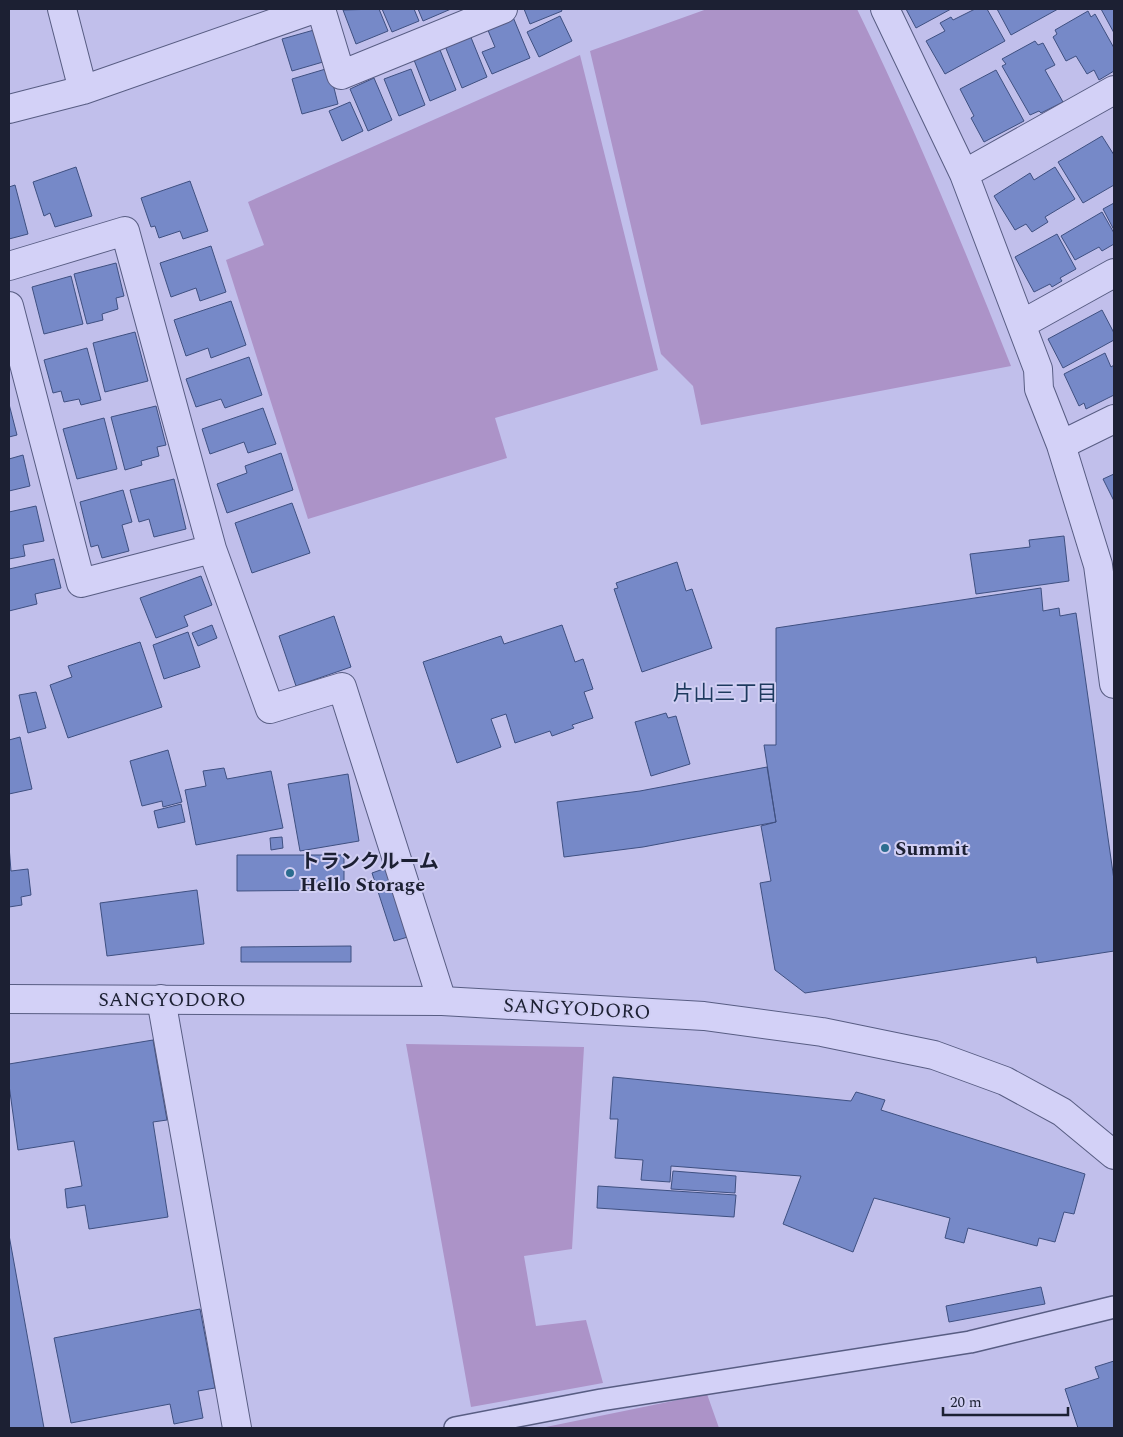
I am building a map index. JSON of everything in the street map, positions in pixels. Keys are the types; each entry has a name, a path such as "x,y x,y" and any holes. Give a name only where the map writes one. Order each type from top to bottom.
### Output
{"street":[{"path":"62,9 83,90"},
{"path":"9,109 83,90 314,9"},
{"path":"321,9 342,75 503,9"},
{"path":"885,9 964,174 1038,369 1039,389 1061,445 1098,565 1114,684"},
{"path":"964,174 1114,90"},
{"path":"9,266 125,231 212,549 270,709 342,687 442,1001"},
{"path":"1022,324 1114,273"},
{"path":"9,306 81,583 212,549"},
{"path":"1061,445 1114,419"},
{"name":"SANGYODORO","path":"9,999 442,1001 704,1016 822,1032 934,1055 1005,1081 1062,1112 1114,1155"},
{"path":"161,999 237,1428"}],"lane":[{"path":"455,1428 601,1400 970,1342 1114,1308"}],"shaded area":[{"path":"707,9 857,9 937,186 1011,366 701,425 693,386 661,354 590,51"},
{"path":"580,55 658,370 495,418 507,458 308,519 226,260 264,245 248,202"},
{"path":"406,1044 584,1047 572,1249 524,1256 536,1326 586,1320 603,1383 471,1407"},
{"path":"707,1394 719,1428 541,1428"}],"building":[{"path":"379,9 388,31 356,44 343,10"},
{"path":"382,9 414,9 419,21 392,32"},
{"path":"418,9 451,9 423,21"},
{"path":"524,9 561,9 562,11 530,24"},
{"path":"906,9 951,9 916,28"},
{"path":"975,9 987,9 1005,41 945,74 926,41 945,31 940,23 951,17 953,20"},
{"path":"997,9 1058,9 1011,35"},
{"path":"1101,9 1114,9 1114,33"},
{"path":"1088,11 1091,17 1095,14 1114,48 1114,71 1099,80 1094,70 1087,74 1076,56 1066,61 1053,37 1057,34 1055,30"},
{"path":"560,16 572,41 539,57 527,32"},
{"path":"513,17 530,58 492,74 482,52 495,47 487,28"},
{"path":"314,30 323,62 292,71 282,39"},
{"path":"470,35 487,77 462,88 445,46"},
{"path":"1035,41 1038,45 1043,43 1055,65 1045,70 1063,102 1041,113 1039,111 1030,115 1002,66 1006,64 1002,59"},
{"path":"440,50 456,90 430,101 414,60"},
{"path":"329,68 338,104 302,114 292,79"},
{"path":"411,69 425,105 399,116 384,79"},
{"path":"996,70 1024,121 984,142 971,118 974,116 960,89"},
{"path":"374,78 392,120 368,131 350,89"},
{"path":"350,102 363,131 342,141 329,111"},
{"path":"1102,136 1114,155 1114,185 1083,203 1058,162"},
{"path":"76,167 92,216 55,227 50,213 44,216 33,182"},
{"path":"1055,167 1075,199 1045,217 1048,222 1032,232 1026,224 1015,230 994,196 1030,173 1034,180"},
{"path":"190,181 208,231 183,239 180,231 159,238 155,226 151,227 141,198"},
{"path":"15,185 28,234 9,239 9,187"},
{"path":"1114,203 1114,230 1103,209"},
{"path":"1102,212 1114,233 1114,244 1102,251 1099,247 1075,260 1061,236"},
{"path":"1057,234 1076,269 1060,278 1062,281 1052,287 1050,284 1034,292 1015,257"},
{"path":"211,246 226,292 200,301 196,288 171,297 160,263"},
{"path":"116,263 124,296 116,298 118,309 102,314 103,320 87,324 74,274"},
{"path":"71,276 83,324 44,334 32,287"},
{"path":"231,301 246,345 211,358 208,348 186,356 174,320"},
{"path":"1102,310 1114,333 1114,340 1063,368 1048,339"},
{"path":"135,332 148,381 105,392 93,343"},
{"path":"87,348 101,400 81,405 79,399 64,402 61,391 53,393 44,360"},
{"path":"1105,353 1111,367 1114,365 1114,395 1086,409 1084,403 1079,406 1064,374"},
{"path":"249,357 262,395 225,408 221,399 196,407 186,379"},
{"path":"9,404 17,435 9,437"},
{"path":"156,406 166,445 157,447 159,456 141,461 142,465 125,470 111,417"},
{"path":"263,408 276,444 248,453 244,442 210,454 202,429"},
{"path":"104,418 117,469 77,479 63,429"},
{"path":"281,453 293,490 227,513 217,484 247,473 245,466"},
{"path":"23,455 30,486 9,491 9,459"},
{"path":"1114,474 1114,501 1103,479"},
{"path":"174,479 186,529 154,537 149,519 139,522 130,490"},
{"path":"123,490 132,522 122,525 129,551 102,558 98,545 91,547 80,502"},
{"path":"292,503 310,553 252,573 235,523"},
{"path":"36,506 44,541 23,545 25,556 9,559 9,512"},
{"path":"1064,536 1069,581 976,594 970,554 1030,547 1029,540"},
{"path":"54,559 61,588 35,594 37,604 9,611 9,569"},
{"path":"677,562 686,591 692,589 712,648 642,672 614,589 618,588 616,583"},
{"path":"201,576 212,605 184,616 188,626 156,638 140,598"},
{"path":"1041,588 1043,611 1059,608 1060,616 1076,613 1114,880 1114,951 1037,963 1036,957 805,993 775,970 760,883 771,881 761,826 776,822 764,745 776,745 776,628"},
{"path":"334,616 351,667 296,686 279,636"},
{"path":"212,625 217,638 198,646 192,633"},
{"path":"562,625 575,662 583,659 593,689 584,692 593,718 572,725 574,728 552,736 550,731 515,743 506,714 491,719 501,747 457,763 423,662 501,636 504,644"},
{"path":"188,632 200,667 164,679 153,645"},
{"path":"140,642 162,707 68,738 50,685 72,677 68,666"},
{"path":"36,692 46,728 28,733 19,695"},
{"path":"666,713 668,718 676,716 690,764 651,776 635,722"},
{"path":"20,737 32,789 9,794 9,740"},
{"path":"168,750 182,802 163,807 162,801 142,806 130,761"},
{"path":"767,767 776,822 643,847 564,857 557,802 640,791"},
{"path":"224,768 227,779 271,771 283,828 196,845 185,790 206,786 203,771"},
{"path":"348,774 359,841 300,851 288,784"},
{"path":"181,804 185,822 158,828 154,811"},
{"path":"282,837 283,848 271,850 270,838"},
{"path":"9,846 11,871 28,869 31,895 21,897 22,905 9,907"},
{"name":"トランクルーム Hello Storage","path":"237,855 344,855 344,890 237,891"},
{"path":"386,868 408,937 394,941 372,873"},
{"path":"197,890 204,944 107,956 100,903"},
{"path":"351,946 351,962 241,962 241,947"},
{"path":"153,1040 167,1120 153,1122 168,1217 89,1229 85,1205 67,1208 65,1189 82,1186 74,1141 18,1150 9,1085 9,1064"},
{"path":"613,1077 851,1101 856,1092 885,1100 881,1110 1085,1174 1074,1214 1064,1212 1055,1242 1039,1238 1037,1246 968,1228 964,1243 945,1238 950,1218 874,1198 853,1252 783,1224 801,1176 671,1166 670,1182 641,1180 643,1160 615,1158 618,1119 610,1119"},
{"path":"673,1171 736,1176 735,1193 671,1189"},
{"path":"598,1186 736,1195 734,1217 597,1208"},
{"path":"9,1235 44,1428 9,1428"},
{"path":"1041,1287 1045,1304 949,1322 946,1306"},
{"path":"200,1309 215,1388 198,1391 203,1418 174,1424 170,1404 71,1423 54,1338"},
{"path":"1114,1361 1114,1428 1078,1428 1065,1389 1099,1378 1095,1367"}],"place":[{"name":"Summit","path":"885,848"},
{"name":"トランクルーム Hello Storage","path":"290,873"}],"district":[{"name":"片山三丁目","path":"725,693"}]}
